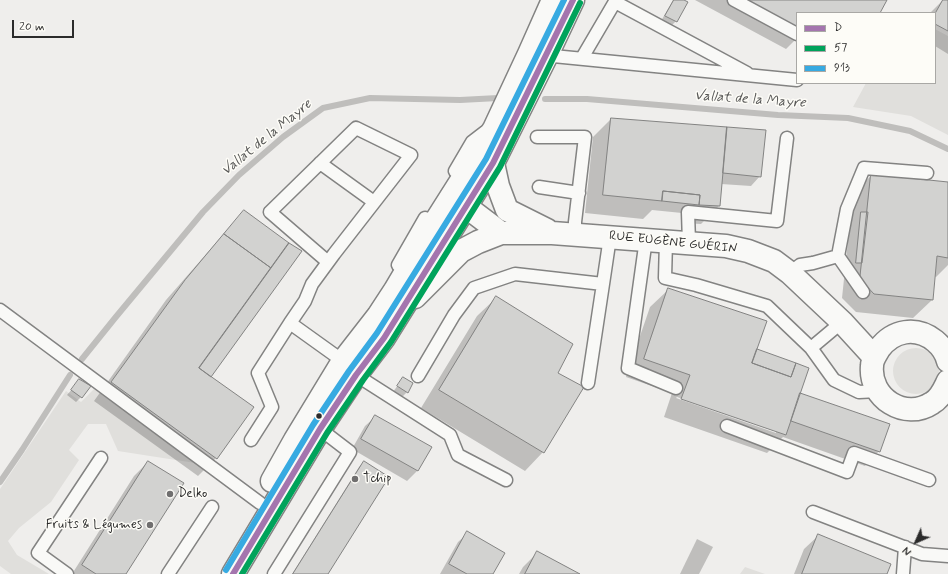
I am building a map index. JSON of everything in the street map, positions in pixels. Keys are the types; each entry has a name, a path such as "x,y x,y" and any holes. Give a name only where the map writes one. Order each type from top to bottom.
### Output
{"main road":[{"path":"233,574 320,429 349,368 378,316 458,201 493,162 538,55 553,0"},
{"path":"220,574 295,440 349,368 384,338 399,313 458,201 494,129 573,0"},
{"path":"493,162 498,186 507,210"},
{"path":"458,201 501,233"},
{"name":"RUE EUGÈNE GUÉRIN","path":"458,201 507,210 552,233"},
{"name":"RUE EUGÈNE GUÉRIN","path":"399,313 461,251 478,242 501,233 575,234 726,246 748,251 774,261 790,273 842,322 874,357"},
{"path":"946,349 928,336 914,332 901,333 885,341 874,357 872,365 872,379 878,391 887,402 899,408 907,410 920,408 933,403 946,392"}],"lane":[{"path":"734,0 796,33"},
{"path":"582,58 616,1 751,76"},
{"path":"538,55 582,58 796,80"},
{"path":"251,440 272,407 258,373 305,301 312,284 411,155 356,128 270,212 328,262"},
{"path":"396,290 392,280 394,272 410,242 472,142 483,133 494,129"},
{"path":"537,137 585,137 575,222 575,234"},
{"path":"689,243 688,212 777,221 787,138"},
{"path":"320,163 374,202"},
{"path":"863,292 838,256 847,208 864,168 928,173"},
{"path":"538,187 578,193"},
{"path":"588,383 610,237"},
{"path":"656,240 665,278 696,285 767,306 811,348 834,380 859,392 878,391"},
{"path":"656,240 628,368 676,388"},
{"path":"790,273 800,265 838,256"},
{"path":"418,376 454,315 474,288 515,274 603,284"},
{"path":"0,310 260,503"},
{"path":"811,348 842,322"},
{"path":"290,323 349,368 450,436 458,455 506,480"},
{"path":"727,426 847,472 854,453 928,480"},
{"path":"274,574 350,452 320,429"},
{"path":"67,574 38,553 101,458"},
{"path":"168,574 212,506"},
{"path":"813,512 922,554 948,556"},
{"path":"903,574 905,547"}],"shaded area":[{"path":"936,30 948,36 948,135 911,116 853,107 865,84 936,84"},
{"path":"916,348 929,352 935,358 939,371 935,384 929,390 916,394 903,390 897,384 893,371 897,358 903,352"},
{"path":"94,389 195,463 118,451 106,424 88,424 69,450 79,460 51,502 19,528 8,541 17,555 49,574 11,574 0,566 0,489 66,391 81,402"},
{"path":"697,539 713,547 699,574 680,574"},
{"path":"745,567 765,574 740,574"}],"building":[{"path":"674,0 684,0 688,2 677,22 665,16"},
{"path":"747,0 887,0 881,12 796,12 796,26"},
{"path":"943,0 948,0 948,31 936,25 936,12"},
{"path":"611,118 727,127 720,206 699,205 700,195 663,191 662,201 603,195"},
{"path":"727,127 766,130 761,177 723,173"},
{"path":"871,174 948,182 948,258 937,256 933,300 874,294 860,279"},
{"path":"663,191 700,195 699,205 662,201"},
{"path":"244,210 289,243 271,268 224,234"},
{"path":"861,212 868,212 862,263 856,263"},
{"path":"224,234 271,268 199,368 254,407 217,459 111,382 185,280"},
{"path":"289,243 302,251 211,377 199,368"},
{"path":"668,288 767,321 752,363 791,377 796,363 809,368 786,435 681,399 690,375 644,359"},
{"path":"496,296 573,344 558,373 584,387 544,453 439,390"},
{"path":"757,349 796,363 791,377 752,363"},
{"path":"403,377 413,383 408,393 397,386"},
{"path":"79,379 91,386 82,398 71,390"},
{"path":"800,393 890,424 880,452 791,421"},
{"path":"375,415 432,447 418,471 361,439"},
{"path":"148,461 184,483 126,574 96,574 82,565"},
{"path":"364,461 389,477 328,574 293,574"},
{"path":"467,531 505,553 493,574 467,574 449,564"},
{"path":"818,534 891,564 887,574 802,574"},
{"path":"537,551 580,574 525,574"}],"waterway":[{"name":"Vallat de la Mayre","path":"82,359 203,212 239,175 283,137 323,108 370,98 460,100 498,98"},
{"name":"Vallat de la Mayre","path":"545,99 587,99 778,115 848,118 910,131 948,149"},
{"name":"Vallat de la Mayre","path":"0,482 70,375"}],"transit line":[{"name":"913","path":"226,570 313,425 349,371 377,333 486,159 564,0"},
{"name":"D","path":"233,574 320,429 356,375 384,338 493,163 573,0"},
{"name":"57","path":"242,574 327,433 391,342 500,167 580,3"}],"place":[{"name":"Tchip","path":"355,479"},
{"name":"Delko","path":"170,494"},
{"name":"Fruits & Légumes","path":"150,525"}]}
